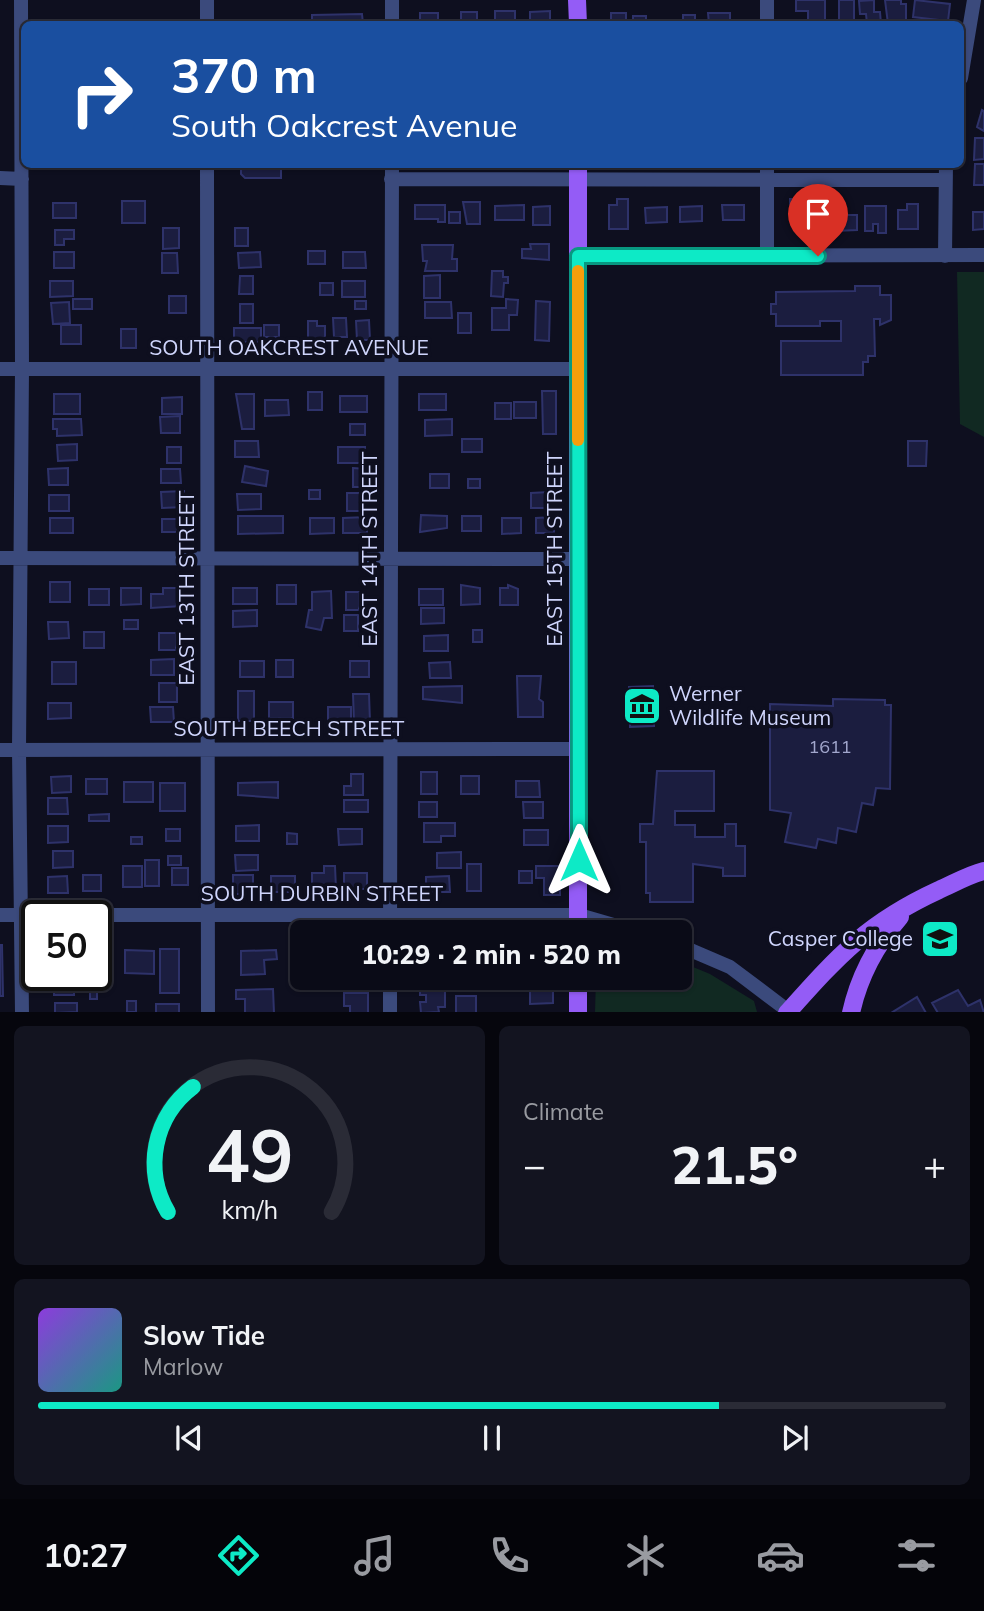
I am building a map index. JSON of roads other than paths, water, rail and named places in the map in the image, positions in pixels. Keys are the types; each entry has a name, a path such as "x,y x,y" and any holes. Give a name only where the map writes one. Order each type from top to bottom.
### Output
{"main road":[{"path":"578,0 578,21"},
{"name":"EAST 15TH STREET","path":"578,173 579,920"},
{"path":"789,1012 821,972 859,936 912,902 984,871"},
{"path":"851,1012 861,978 878,946 912,902"},
{"path":"578,990 578,1012"}],"street":[{"path":"21,0 21,21"},
{"path":"207,0 207,21"},
{"path":"392,0 392,21"},
{"path":"767,0 767,21"},
{"path":"964,60 974,0"},
{"path":"22,168 23,369 19,558 22,900"},
{"name":"EAST 13TH STREET","path":"208,168 208,1012"},
{"path":"767,168 767,256"},
{"path":"945,256 946,168"},
{"path":"391,172 578,173 767,180 944,180"},
{"name":"EAST 14TH STREET","path":"390,920 391,172"},
{"path":"0,178 22,179"},
{"path":"578,256 984,256"},
{"name":"SOUTH OAKCREST AVENUE","path":"0,369 578,369"},
{"path":"0,558 578,559"},
{"name":"SOUTH BEECH STREET","path":"0,750 578,749"},
{"name":"SOUTH DURBIN STREET","path":"112,915 390,914 503,920"},
{"name":"SOUTH DURBIN STREET","path":"0,915 21,915"},
{"path":"692,951 730,967 789,1012"},
{"path":"390,990 390,1012"},
{"path":"22,991 22,1012"}],"place":[{"name":"Werner Wildlife Museum","path":"642,706"},
{"name":"Casper College","path":"940,939"}]}
